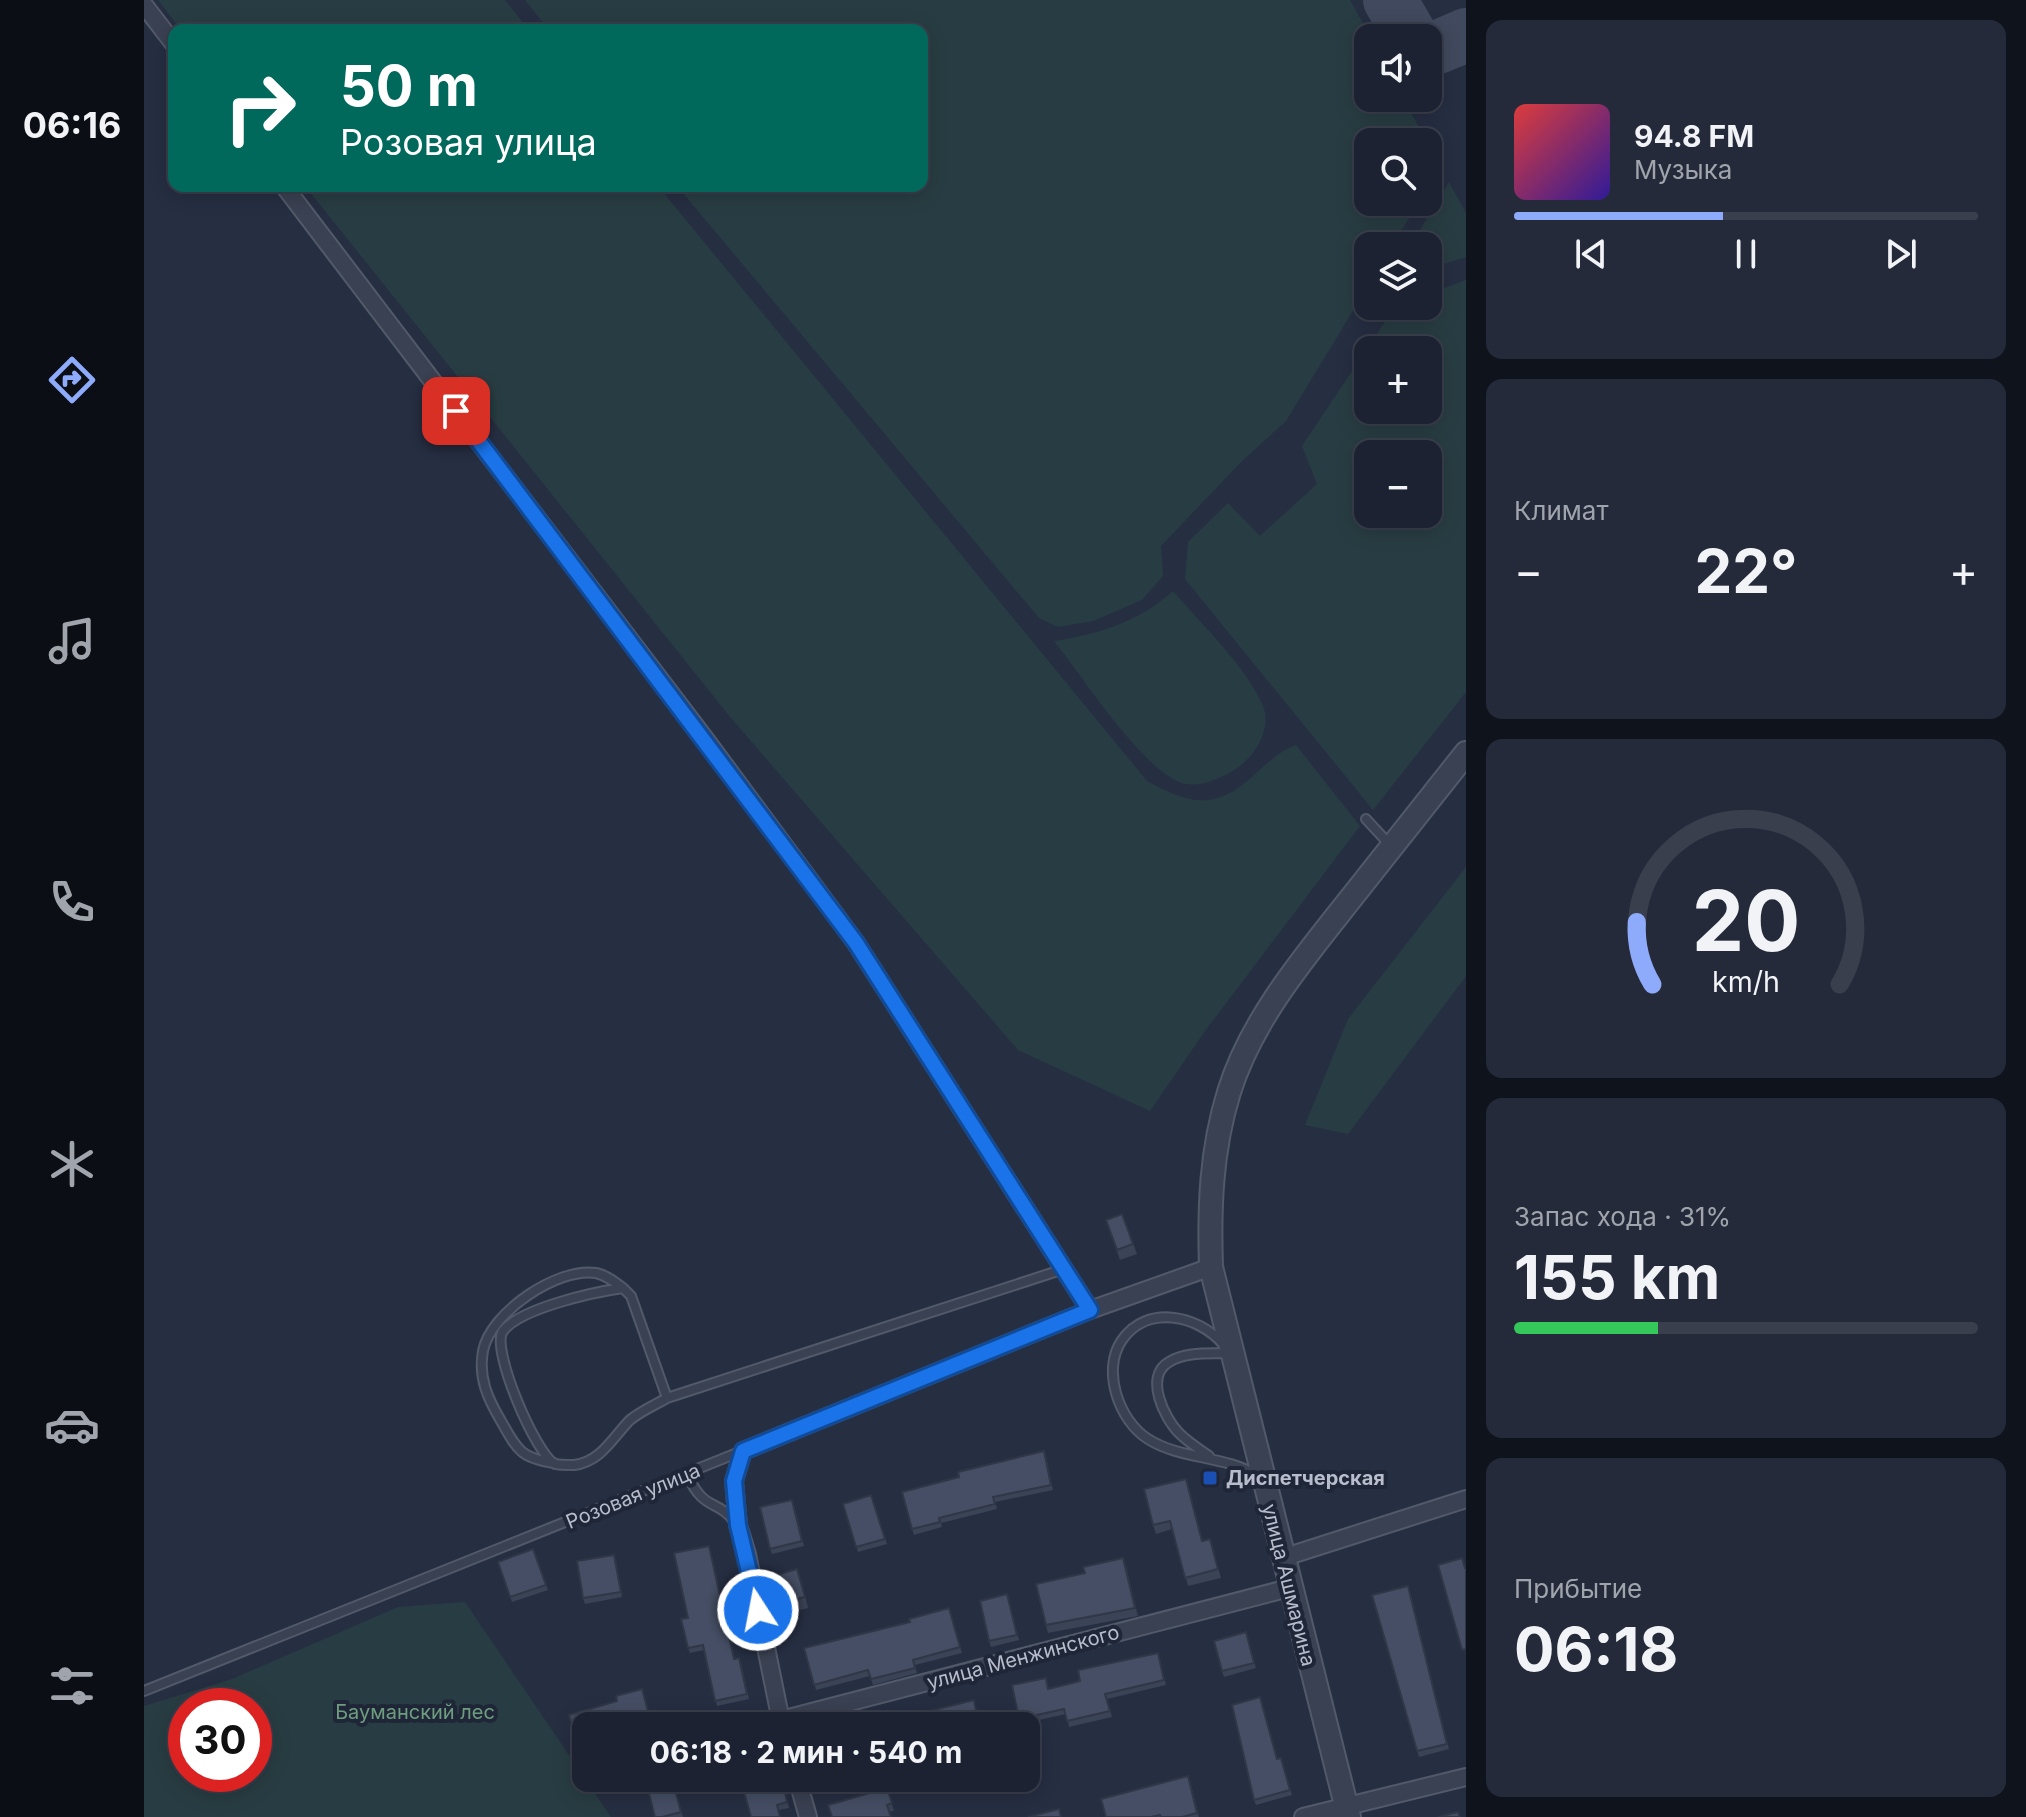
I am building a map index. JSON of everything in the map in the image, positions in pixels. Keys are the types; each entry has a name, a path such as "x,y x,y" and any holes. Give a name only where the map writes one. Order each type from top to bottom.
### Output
{"street":[{"path":"144,5 168,36"},
{"path":"289,192 703,736 856,943 1090,1310"},
{"name":"улица Ашмарина","path":"1347,1812 1211,1267 1209,1207 1215,1149 1229,1091 1256,1030 1313,946 1466,753"},
{"name":"Розовая улица","path":"743,1451 1090,1310 1211,1267"},
{"path":"743,1451 734,1481 738,1525 747,1554 779,1712"},
{"path":"1282,1558 1466,1499"},
{"name":"улица Менжинского","path":"822,1712 1289,1588"},
{"path":"1303,1817 1347,1812 1466,1777"},
{"path":"801,1792 808,1817"}],"lane":[{"path":"1366,819 1392,847"},
{"path":"667,1398 631,1296 623,1288 595,1273 565,1278 536,1290 491,1327 483,1352 481,1379 517,1450 532,1460 573,1465 592,1460 631,1420 667,1398 1064,1269"},
{"path":"555,1464 541,1450 503,1367 498,1348 501,1333 516,1319 539,1310 623,1288"},
{"path":"1231,1353 1205,1328 1176,1316 1141,1324 1122,1339 1114,1358 1114,1383 1120,1406 1131,1425 1147,1439 1166,1447 1234,1464 1262,1479"},
{"path":"491,1327 501,1333"},
{"path":"1213,1459 1170,1423 1158,1394 1158,1375 1162,1367 1180,1357 1231,1353"},
{"name":"Розовая улица","path":"144,1691 743,1451"},
{"path":"687,1474 704,1503 730,1515 738,1525"}],"green space":[{"path":"158,0 505,0 524,24 176,24"},
{"path":"525,0 1350,0 1363,24 1354,24 1354,112 1411,112 1419,128 1354,128 1354,216 1410,216 1401,232 1354,232 1354,309 1286,421 1242,461 1161,546 1163,576 1142,600 1093,621 1058,627 1039,618 682,192 928,192 928,24 544,24"},
{"path":"1449,182 1466,213 1466,257 1442,265 1442,232 1419,232 1428,216 1442,216 1442,193"},
{"path":"310,192 663,192 1147,781 1190,799 1215,799 1241,786 1274,757 1296,745 1360,826 1205,1031 1150,1111 1018,1050 731,718"},
{"path":"1466,280 1466,692 1373,810 1185,579 1188,542 1228,503 1260,536 1317,484 1302,446 1354,368 1354,424 1442,424 1442,336 1375,336 1386,320 1442,320 1442,289"},
{"path":"1173,591 1246,676 1256,691 1265,716 1263,735 1246,761 1225,775 1199,784 1179,782 1146,758 1112,719 1054,641 1118,625 1146,611"},
{"path":"1466,867 1466,976 1348,1134 1305,1125 1348,1019"},
{"name":"Бауманский лес","path":"465,1602 572,1760 572,1792 594,1792 611,1817 144,1817 144,1706 168,1699 168,1792 272,1792 272,1688 203,1688 232,1679 398,1607"}],"building":[{"path":"1122,1214 1133,1244 1117,1250 1106,1220"},
{"path":"1044,1451 1051,1485 993,1497 995,1504 939,1518 940,1522 912,1529 902,1492 959,1477 958,1472"},
{"path":"1186,1479 1202,1541 1210,1539 1218,1569 1185,1578 1170,1521 1153,1525 1144,1489"},
{"path":"871,1495 885,1539 856,1547 843,1504"},
{"path":"792,1500 802,1541 770,1549 760,1507"},
{"path":"709,1546 734,1659 739,1658 747,1694 715,1701 703,1645 688,1648 681,1619 688,1618 674,1553"},
{"path":"533,1549 546,1585 510,1597 498,1562"},
{"path":"614,1555 621,1592 583,1598 577,1561"},
{"path":"1123,1558 1135,1608 1046,1625 1036,1584 1085,1573 1083,1567"},
{"path":"1462,1558 1466,1568 1466,1649 1462,1650 1438,1565"},
{"path":"797,1569 805,1597 784,1602 777,1575"},
{"path":"1408,1586 1447,1744 1417,1751 1372,1595"},
{"path":"1007,1594 1017,1635 989,1641 980,1601"},
{"path":"949,1608 960,1647 913,1660 915,1668 871,1679 868,1670 814,1685 804,1648 910,1622 909,1619"},
{"path":"1246,1632 1254,1663 1222,1671 1214,1641"},
{"path":"1158,1653 1164,1680 1105,1694 1110,1711 1067,1721 1064,1709 1040,1714 1018,1712 1012,1685 1046,1678 1048,1689 1080,1681 1078,1670"},
{"path":"642,1689 648,1712 579,1712 617,1701 616,1696"},
{"path":"1260,1697 1277,1759 1281,1758 1290,1790 1254,1800 1232,1705"},
{"path":"974,1700 976,1712 926,1712"},
{"path":"1188,1776 1197,1813 1182,1817 1106,1817 1101,1799"},
{"path":"649,1792 676,1792 681,1812 655,1817"},
{"path":"744,1792 785,1792 787,1802 777,1805 780,1817 751,1817"},
{"path":"873,1792 888,1792 892,1803 887,1805 891,1817 832,1817 828,1805"},
{"path":"1059,1809 1061,1817 1028,1817"},
{"path":"1458,1812 1460,1817 1438,1817"}],"taxiway":[{"path":"1390,0 1404,24"},
{"path":"1442,45 1466,35"}],"place":[{"name":"Диспетчерская","path":"1210,1478"}],"route":[{"path":"456,411 856,943 1090,1310 743,1451 734,1481 738,1525 758,1610"}]}
